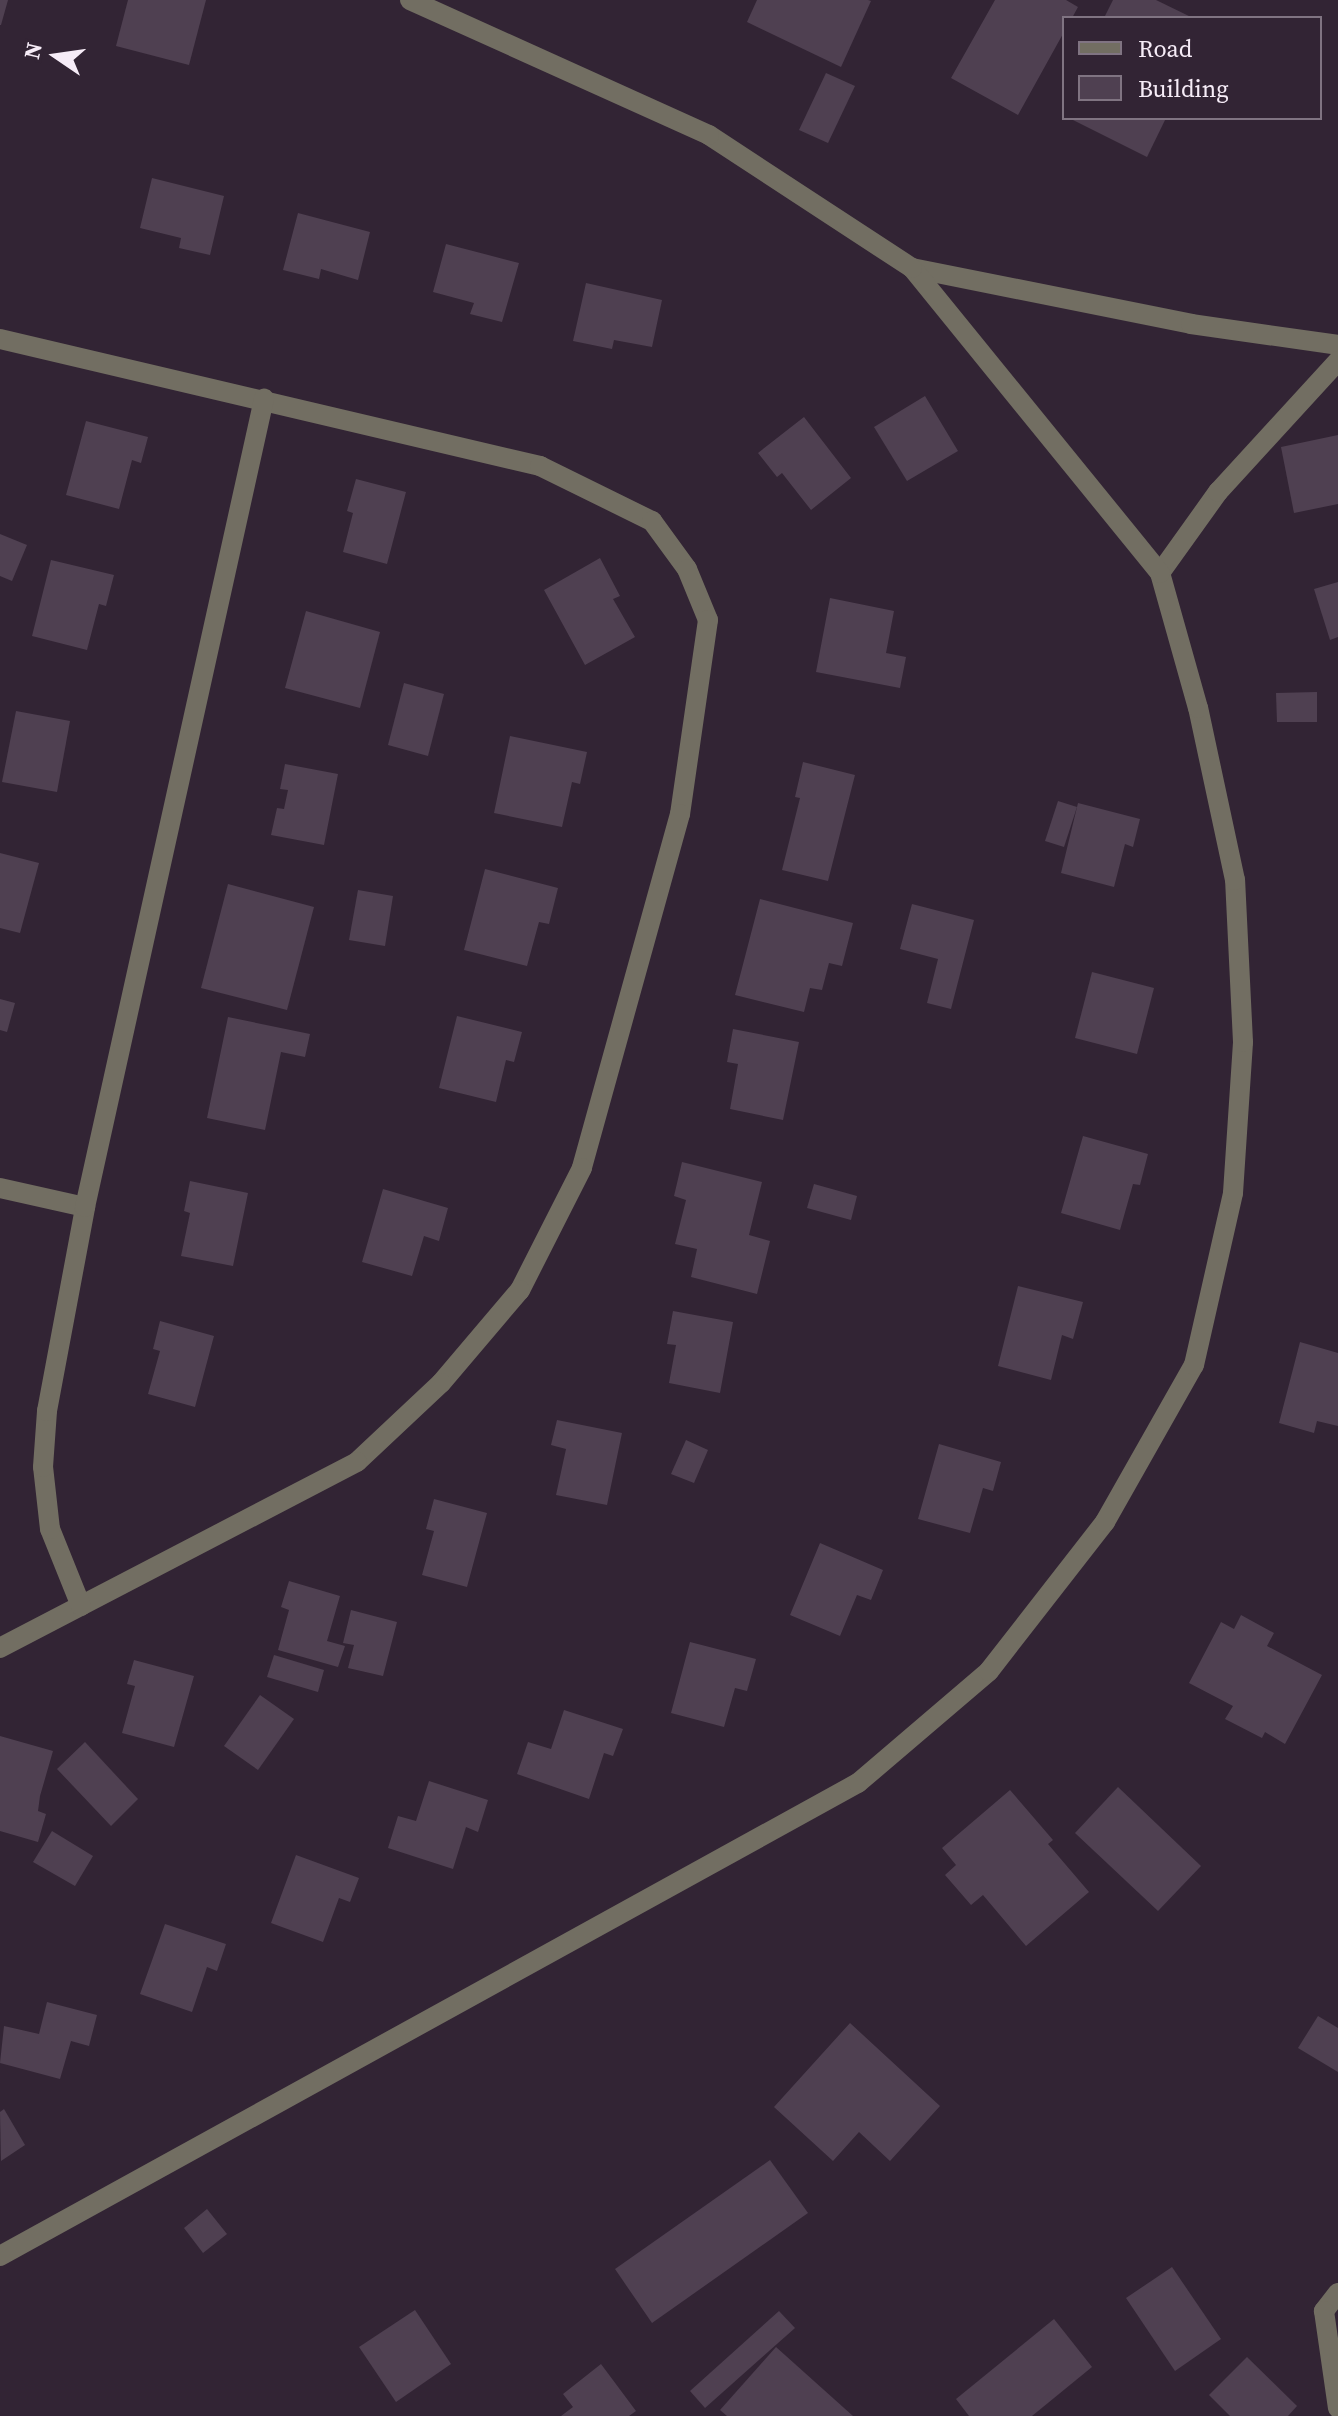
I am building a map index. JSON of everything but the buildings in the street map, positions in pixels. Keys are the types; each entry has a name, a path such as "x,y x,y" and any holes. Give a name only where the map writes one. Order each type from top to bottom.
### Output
{"street":[{"path":"0,2256 858,1783 989,1671 1105,1522 1194,1365 1233,1193 1243,1042 1235,880 1198,708 1160,573 912,268 709,135 410,0"},
{"path":"912,268 1191,324 1338,345"},
{"path":"0,339 540,466 652,521 687,569 708,620 680,814 582,1168 520,1290 441,1383 357,1462 0,1648"},
{"path":"1160,573 1218,492 1338,361"},
{"path":"81,1606 50,1529 43,1467 47,1411 85,1207 264,399"},
{"path":"0,1188 85,1207"},
{"path":"1338,2293 1324,2311 1338,2408"}]}
